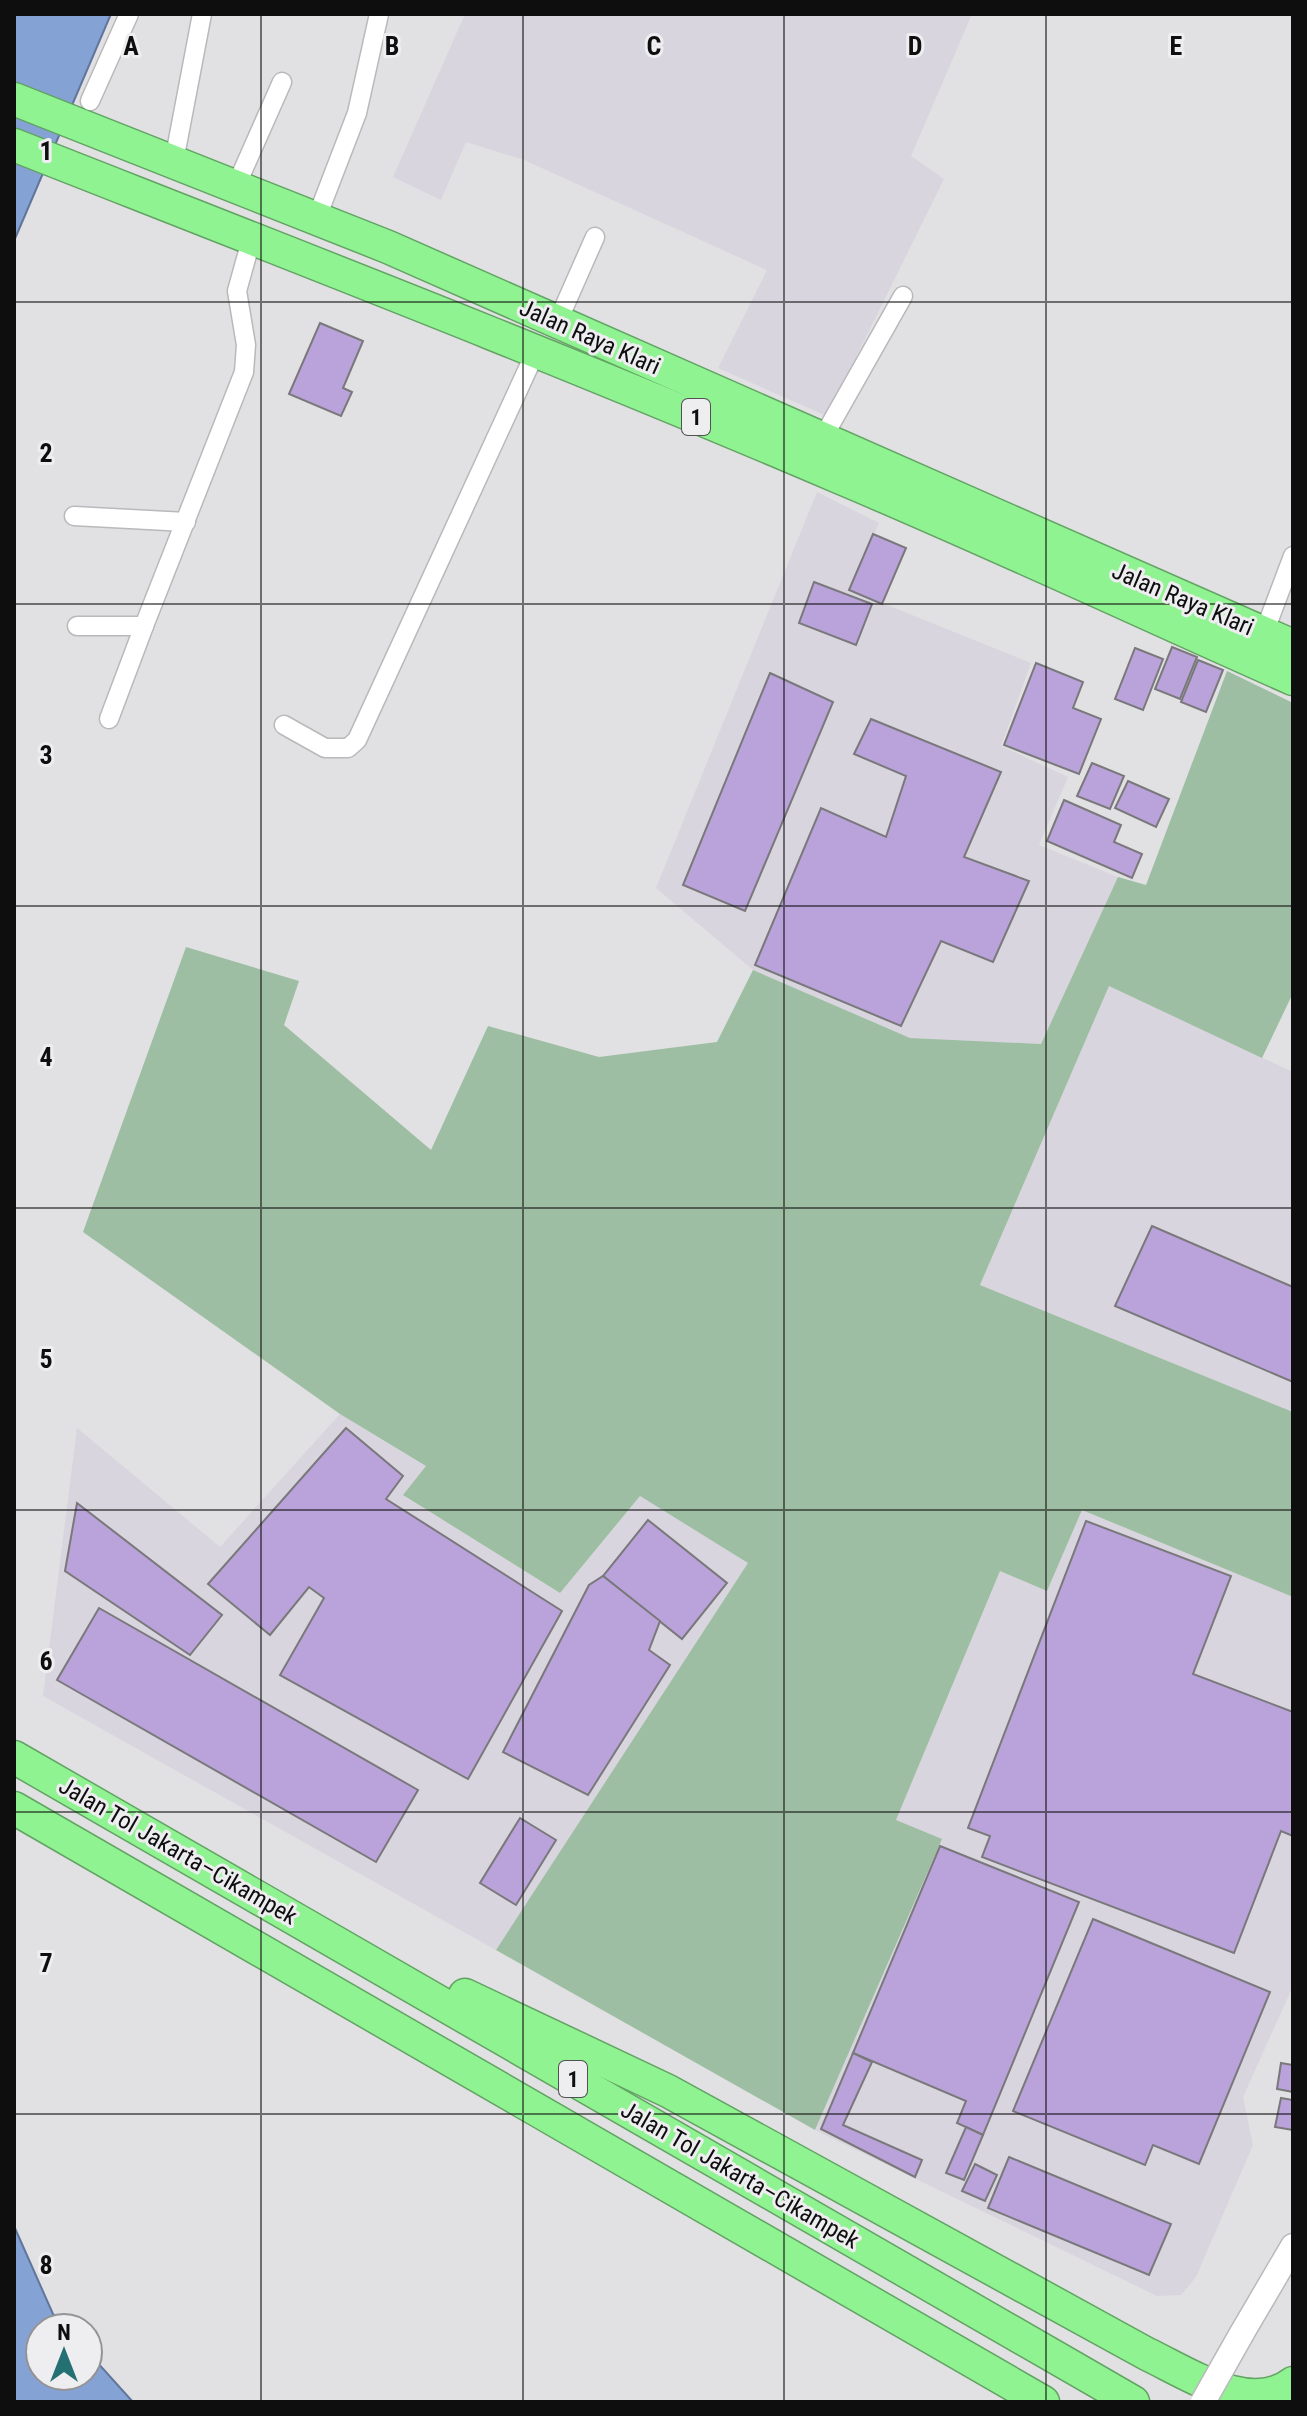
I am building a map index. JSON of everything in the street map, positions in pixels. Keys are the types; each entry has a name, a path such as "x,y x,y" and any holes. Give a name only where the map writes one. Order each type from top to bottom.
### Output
{"highway":[{"name":"Jalan Raya Klari","path":"14,99 317,217 1279,640"},
{"name":"Jalan Raya Klari","path":"14,145 536,351 843,478 1293,679"},
{"name":"Jalan Tol Jakarta–Cikampek","path":"14,1757 1133,2402"},
{"name":"Jalan Tol Jakarta–Cikampek","path":"14,1808 1043,2402"},
{"path":"256,1896 668,2091 1147,2354 1221,2389 1257,2397 1279,2394 1293,2383"}],"street":[{"path":"90,101 129,14"},
{"path":"174,161 202,14"},
{"path":"317,217 357,113 379,14"},
{"path":"236,186 282,82"},
{"path":"109,719 244,372 246,345 237,291 252,237"},
{"path":"557,323 595,237"},
{"path":"821,441 903,296"},
{"path":"284,725 325,748 348,748 357,740 536,351"},
{"path":"74,516 186,522"},
{"path":"1279,640 1293,556"},
{"path":"77,626 144,626"},
{"path":"1203,2402 1293,2246"}],"shaded area":[{"path":"465,14 972,14 911,156 944,179 827,416 718,368 767,270 524,160 466,142 441,200 393,177"},
{"path":"817,492 879,523 850,590 1031,663 1001,746 1068,777 1039,845 1118,877 1041,1044 910,1038 753,970 656,888"},
{"path":"1109,986 1293,1072 1293,1412 980,1285"},
{"path":"340,1414 426,1466 404,1496 560,1593 640,1496 749,1563 496,1950 43,1696 77,1428 220,1547"},
{"path":"1082,1510 1293,1597 1293,1986 1243,2097 1253,2145 1196,2277 1181,2295 1157,2296 815,2130 941,1840 896,1820 1000,1571 1047,1591"}],"green space":[{"path":"1227,671 1293,703 1293,993 1262,1058 1109,986 980,1285 1293,1412 1293,1597 1082,1510 1047,1591 1000,1571 896,1820 942,1839 815,2130 496,1950 748,1563 640,1496 560,1593 403,1495 426,1466 340,1414 83,1232 186,947 299,981 284,1025 431,1150 488,1026 599,1057 717,1042 753,970 910,1038 1041,1044 1118,877 1146,885"}],"water":[{"path":"14,14 111,14 14,241"},
{"path":"14,2226 52,2312 24,2312 24,2392 104,2392 104,2370 133,2402 14,2402"}],"building":[{"path":"320,323 363,341 343,388 352,392 341,416 289,394"},
{"path":"873,534 906,548 882,604 849,590"},
{"path":"814,582 872,604 856,645 799,623"},
{"path":"1172,647 1197,657 1180,699 1155,689"},
{"path":"1135,648 1163,659 1143,710 1115,699"},
{"path":"1198,660 1223,670 1206,712 1181,702"},
{"path":"1036,663 1083,682 1073,708 1101,719 1079,774 1004,745"},
{"path":"770,673 833,702 745,911 683,885"},
{"path":"871,719 1001,772 964,857 1029,881 993,962 941,941 901,1026 755,965 821,808 886,837 906,776 854,754"},
{"path":"1092,763 1124,776 1110,809 1077,796"},
{"path":"1128,781 1169,799 1156,827 1115,808"},
{"path":"1064,800 1121,825 1114,842 1142,854 1132,878 1047,841"},
{"path":"1152,1226 1293,1287 1293,1382 1115,1306"},
{"path":"346,1428 403,1476 386,1499 562,1611 468,1779 280,1675 324,1598 309,1587 270,1635 208,1584"},
{"path":"77,1503 222,1615 190,1655 65,1571"},
{"path":"648,1520 727,1583 682,1639 603,1576"},
{"path":"1086,1521 1231,1576 1193,1674 1293,1712 1293,1836 1281,1831 1234,1953 982,1857 990,1836 968,1828"},
{"path":"603,1576 660,1621 649,1650 670,1665 588,1795 503,1752 589,1585"},
{"path":"99,1608 418,1790 376,1862 57,1680"},
{"path":"520,1818 556,1840 516,1905 480,1883"},
{"path":"940,1846 1079,1902 983,2135 957,2123 966,2101 853,2053"},
{"path":"1093,1919 1270,1992 1199,2164 1153,2145 1145,2165 1013,2111"},
{"path":"853,2053 872,2062 843,2125 922,2160 915,2177 821,2129"},
{"path":"1281,2063 1293,2065 1293,2092 1277,2089"},
{"path":"1281,2098 1293,2100 1293,2130 1275,2127"},
{"path":"966,2127 983,2135 964,2180 946,2173"},
{"path":"1009,2157 1171,2224 1149,2275 988,2208"},
{"path":"975,2164 997,2175 985,2201 962,2191"}]}
